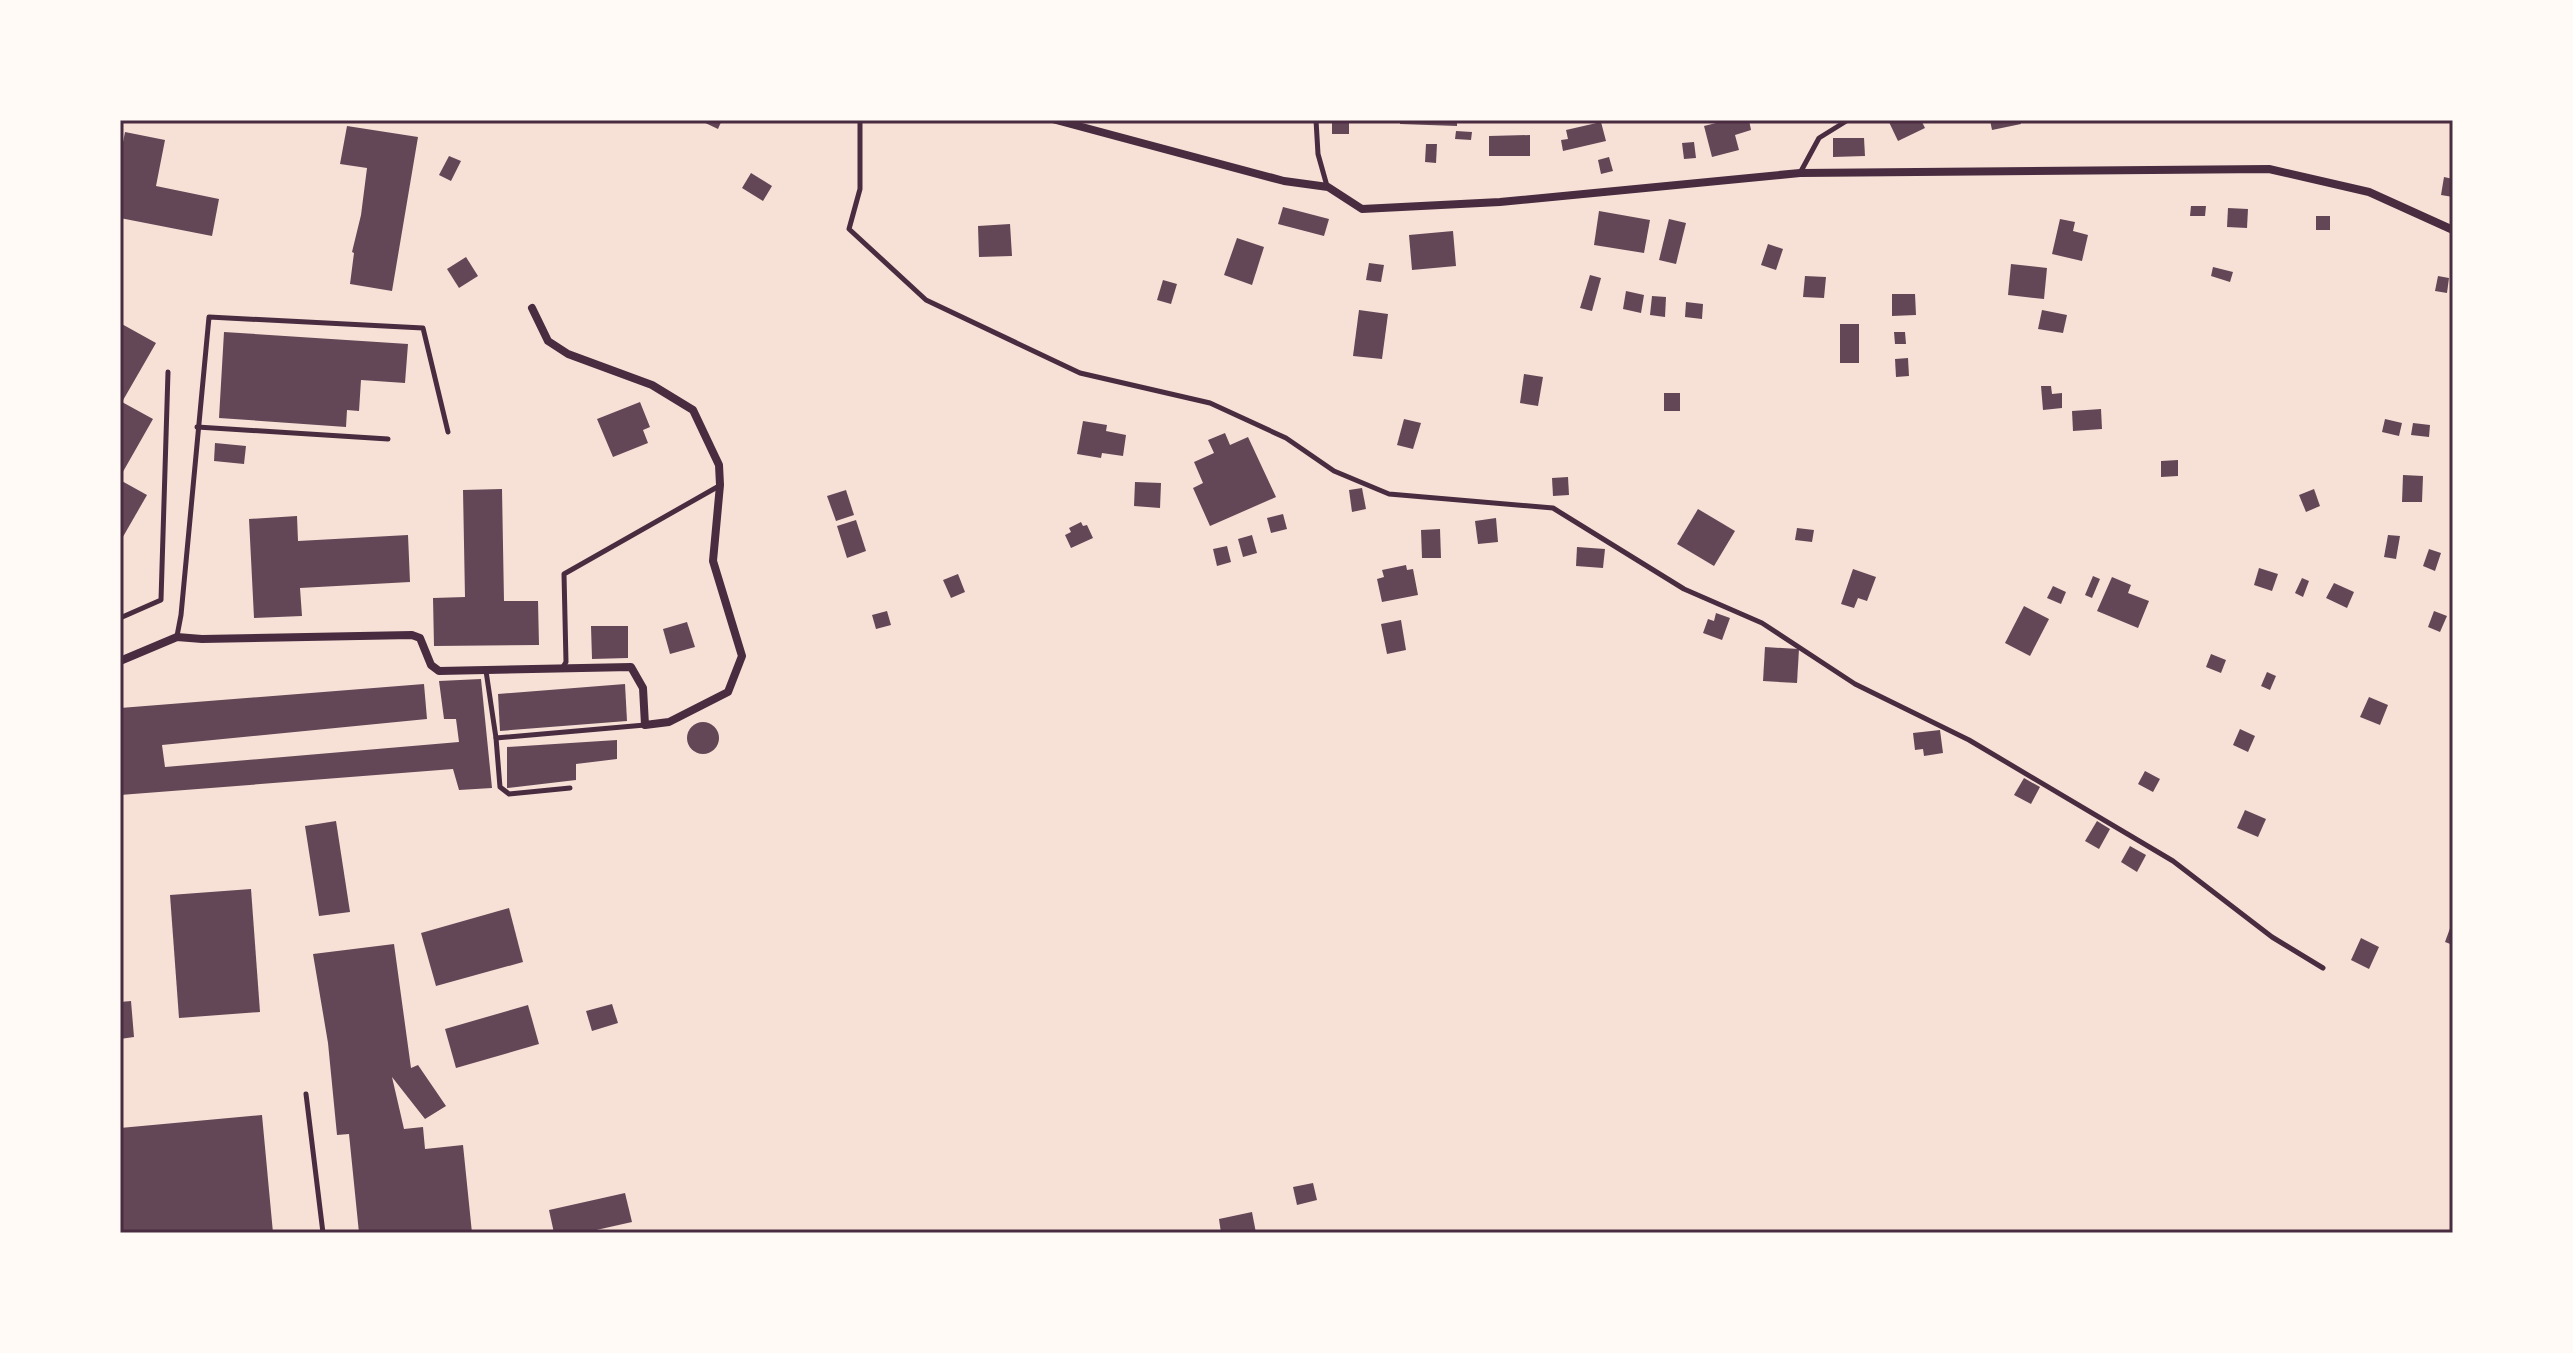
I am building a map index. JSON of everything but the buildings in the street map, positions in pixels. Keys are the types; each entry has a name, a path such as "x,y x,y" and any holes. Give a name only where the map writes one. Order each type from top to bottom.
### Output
{"street":[{"path":"1056,120 1284,181 1328,187 1362,209 1500,202 1800,173 2269,169 2369,192 2453,230"},
{"path":"120,661 177,637 412,635 420,638 431,665 439,671 631,667 643,688 645,725 669,722 728,692 742,656 713,561 719,465 693,410 652,385 568,354 548,341 532,308"}],"lane":[{"path":"860,120 860,189 849,229 926,300 1080,373 1210,403 1286,438 1334,471 1389,494 1553,508 1684,589 1762,623 1855,684 1969,740 2173,861 2272,937 2323,968"},
{"path":"1316,120 1318,154 1328,187"},
{"path":"1800,173 1819,138 1848,120"},
{"path":"177,637 209,317 423,328 448,432"},
{"path":"120,618 161,600 168,372"},
{"path":"197,427 388,439"},
{"path":"563,667 566,662 564,574 720,485"},
{"path":"486,671 500,787 509,794 570,788"},
{"path":"496,738 645,725"},
{"path":"306,1094 323,1233"}]}
